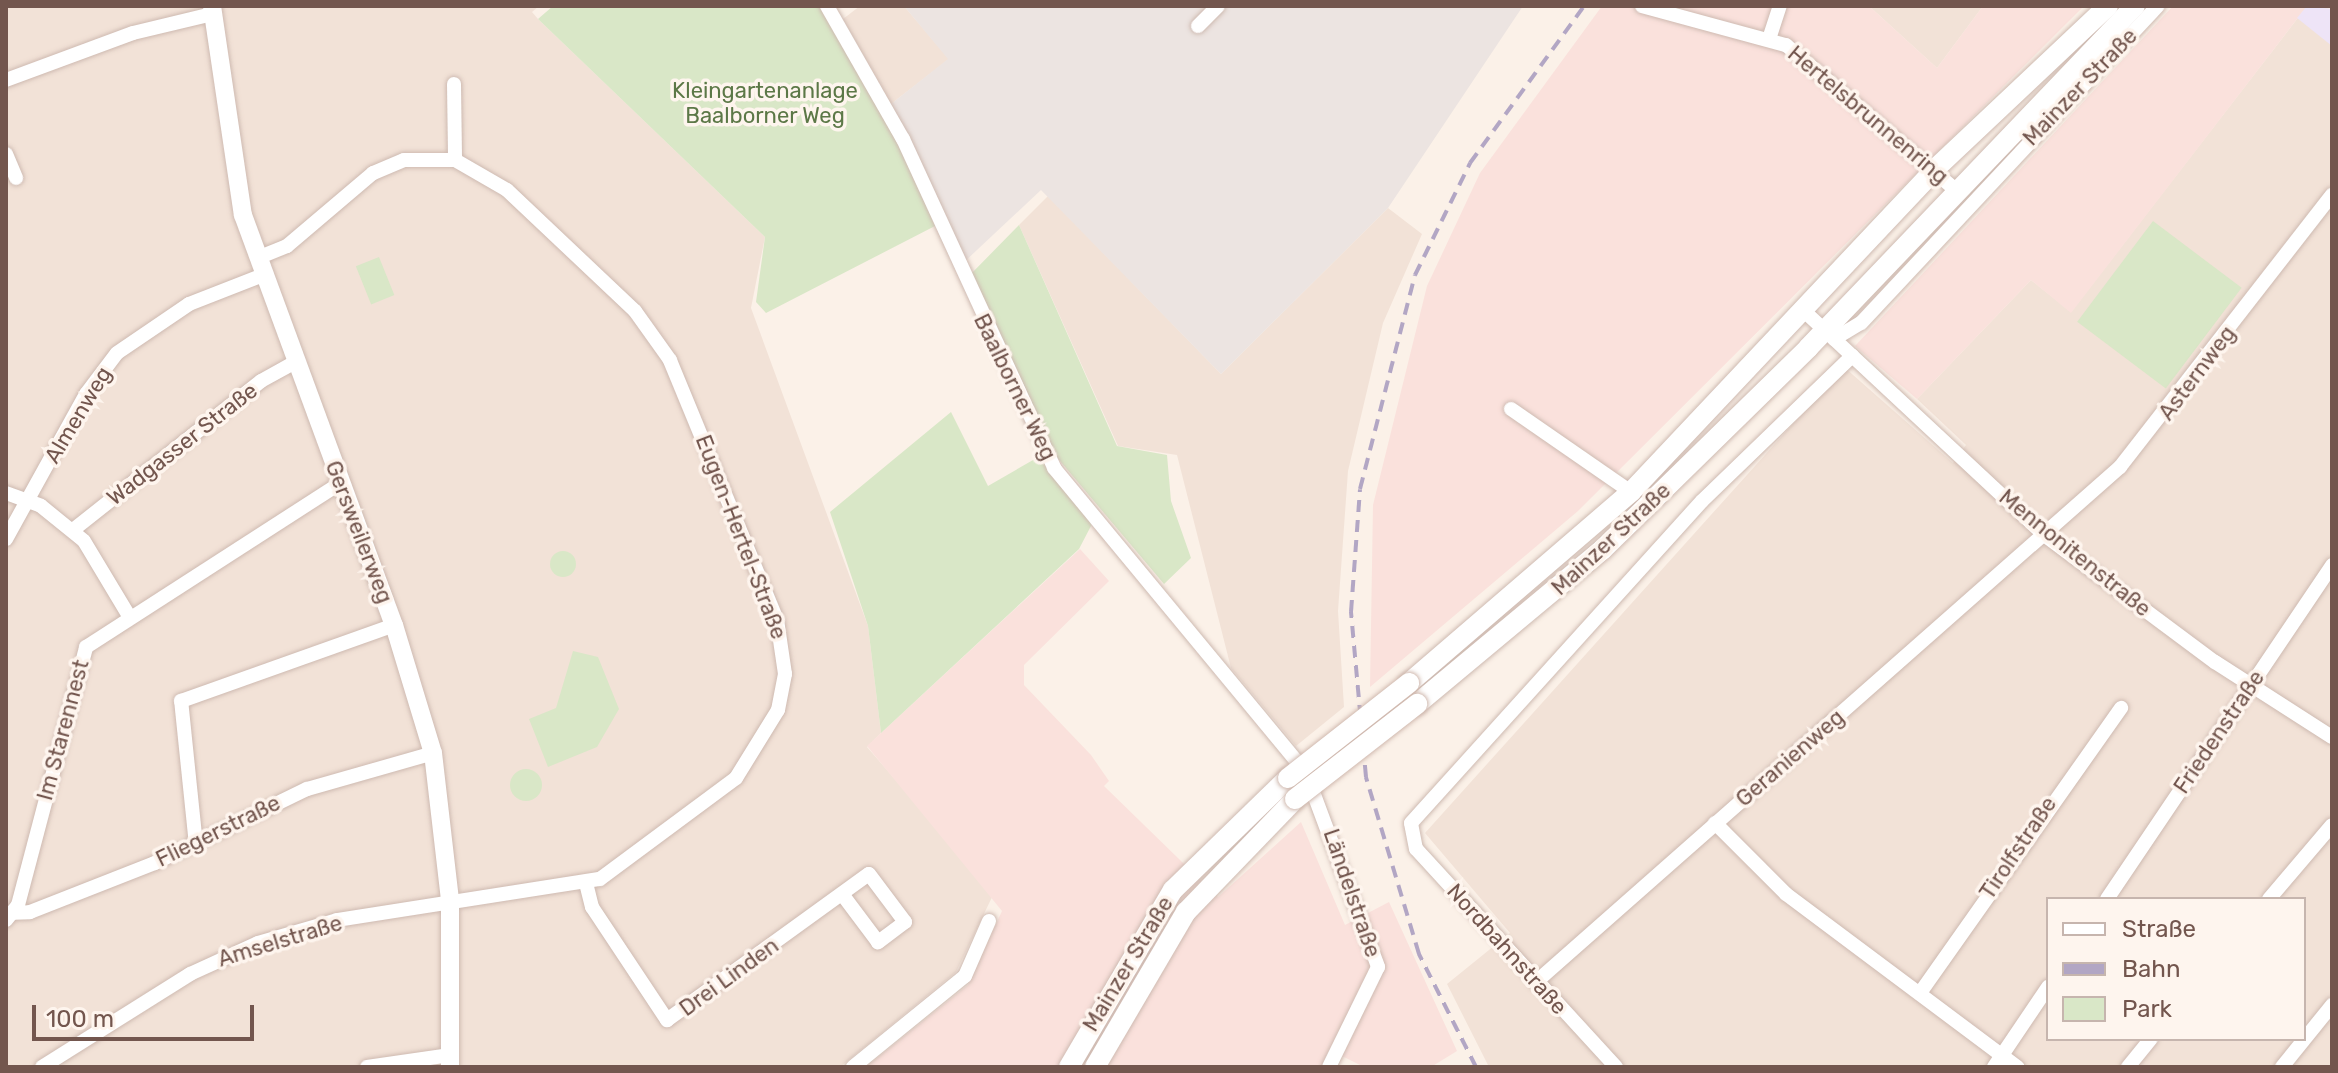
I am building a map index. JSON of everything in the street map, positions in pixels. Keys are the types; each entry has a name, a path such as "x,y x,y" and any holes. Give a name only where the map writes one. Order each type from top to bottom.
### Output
{"main road":[{"name":"Mainzer Straße","path":"1069,1067 1173,890 1288,778 1409,683 1631,492 1934,170 2108,6"},
{"name":"Mainzer Straße","path":"1095,1067 1186,912 1295,799 1417,704 1602,550 1830,334 1956,190 2135,6"}],"street":[{"name":"Baalborner Weg","path":"827,6 903,139 1054,468 1287,743 1320,805"},
{"path":"1198,26 1218,6"},
{"name":"Hertelsbrunnenring","path":"1642,6 1770,36 1956,190"},
{"path":"1770,36 1780,6"},
{"name":"Mainzer Straße","path":"1830,334 1861,323 2158,6"},
{"path":"6,80 133,33 212,10"},
{"name":"Gersweilerweg","path":"212,10 231,164 260,266 394,625 433,753 450,900 450,1061"},
{"path":"260,266 384,166 455,160 454,84"},
{"path":"6,154 16,178"},
{"name":"Eugen-Hertel-Straße","path":"450,900 586,883 611,873 753,761 778,710 783,645 687,393 661,347 635,311 507,190 455,160"},
{"name":"Asternweg","path":"2043,534 2147,438 2332,195"},
{"name":"Almenweg","path":"6,539 117,353 177,311 260,266"},
{"name":"Mennonitenstraße","path":"1803,310 2043,534 2251,684 2332,737"},
{"name":"Mainzer Straße","path":"1411,823 1744,459 1852,356"},
{"name":"Wadgasser Straße","path":"73,530 261,381 294,363"},
{"name":"Mainzer Straße","path":"1511,409 1631,492"},
{"name":"Im Starennest","path":"9,916 79,662 96,636 340,483"},
{"path":"6,493 73,530 129,616"},
{"name":"Geranienweg","path":"1536,982 2043,534"},
{"name":"Friedenstraße","path":"2108,897 2332,565"},
{"path":"196,845 181,701 394,625"},
{"name":"Tirolfstraße","path":"1920,993 2121,708"},
{"name":"Fliegerstraße","path":"9,916 196,845 307,789 433,753"},
{"name":"Ländelstraße","path":"1320,805 1378,967 1329,1067"},
{"name":"Nordbahnstraße","path":"1411,823 1416,849 1616,1067"},
{"path":"1715,823 1786,894 1920,993 1998,1061 2017,1067"},
{"path":"2271,897 2332,825"},
{"name":"Drei Linden","path":"586,883 592,907 667,1020 869,874 905,922 878,942 842,894"},
{"name":"Amselstraße","path":"42,1067 210,962 337,920 450,900"},
{"path":"853,1067 965,976 989,921"},
{"path":"1998,1061 2046,990"},
{"path":"2306,1037 2332,1005"},
{"path":"2128,1067 2149,1041"},
{"path":"2282,1067 2303,1041"},
{"path":"367,1067 450,1061"}],"shaded area":[{"path":"6,6 539,6 532,12 538,19 765,237 751,308 868,626 881,733 867,747 994,893 956,972 840,1067 6,1067"},
{"path":"860,6 904,6 949,59 891,104 843,19"},
{"path":"904,6 1523,6 1388,208 1221,374 1041,190 961,265 891,104 948,59"},
{"path":"1602,6 1869,6 1937,68 1983,6 2084,6 1578,511 1370,687 1373,505 1427,286 1480,173"},
{"path":"1869,6 1983,6 1937,68"},
{"path":"2173,6 2307,6 2071,313 2031,280 1917,399 1855,346"},
{"path":"2307,6 2332,9 2332,1067 1489,1067 1447,984 1510,933 1425,833 1844,367 1953,463 1966,445 1917,399 2031,280 2071,312"},
{"path":"2307,6 2332,9 2332,46 2297,18"},
{"path":"1048,196 1221,374 1388,208 1422,234 1383,323 1348,471 1338,611 1344,707 1296,746 1231,668 1177,455 1118,446 1019,225"},
{"path":"1080,549 1109,581 1024,665 1024,685 1091,755 1109,781 1104,786 1218,897 1301,822 1345,925 1389,902 1457,1051 1431,1067 1364,1067 1342,1056 1336,1067 866,1067 968,985 1002,911 867,746"}],"green space":[{"name":"Kleingartenanlage Baalborner Weg","path":"553,6 822,6 898,142 935,226 766,313 756,302 765,237 538,19"},
{"path":"2153,221 2242,288 2166,388 2077,322"},
{"path":"1019,225 1117,446 1167,455 1171,501 1191,558 1164,584 1044,442 969,276"},
{"path":"379,257 394,295 371,304 356,266"},
{"path":"951,412 988,486 1040,456 1092,524 1079,549 881,733 868,626 830,512"},
{"path":"563,551 572,555 576,564 572,573 563,577 554,573 550,564 554,555"},
{"path":"573,651 598,657 619,709 597,747 548,767 529,719 556,708"},
{"path":"526,769 538,773 542,785 538,797 526,801 514,797 510,785 514,773"}],"railway":[{"path":"1476,1067 1419,954 1366,777 1351,612 1360,489 1415,275 1470,163 1584,6"}]}
